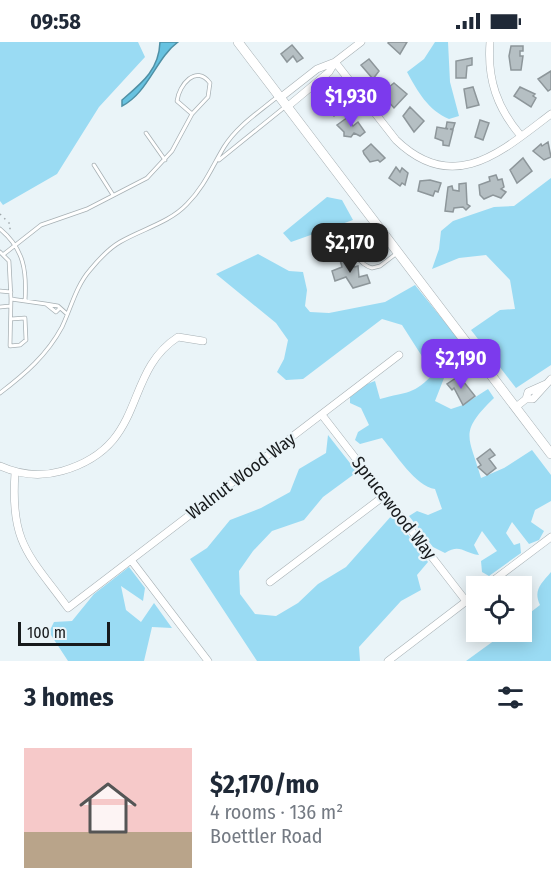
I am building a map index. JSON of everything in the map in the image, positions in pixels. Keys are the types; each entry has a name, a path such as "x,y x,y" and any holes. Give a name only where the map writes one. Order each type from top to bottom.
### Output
{"street":[{"path":"238,42 551,454"},
{"path":"283,101 317,69 335,62 361,42"},
{"path":"490,42 490,71 494,93 501,110 521,136"},
{"path":"283,101 329,72 335,62"},
{"path":"335,62 388,132 405,149 421,158 449,166 476,163 490,158 551,114"},
{"path":"0,466 15,473 52,474 87,462 101,452 124,427 148,368 160,352 178,337 203,341"},
{"name":"Walnut Wood Way","path":"15,473 15,520 26,551 69,608 399,355"},
{"path":"516,407 526,399 528,392 548,381"},
{"name":"Sprucewood Way","path":"322,415 466,601"},
{"path":"270,582 384,496"},
{"path":"499,576 551,537"},
{"path":"131,560 207,661"},
{"path":"388,661 466,601"}],"lane":[{"path":"11,319 25,318 26,340 20,345 10,346 9,261 2,253 42,225 87,209 147,178 165,159 192,114 210,90 210,84 201,76 194,75 188,79 177,101 192,114"},
{"path":"217,161 283,101"},
{"path":"0,392 39,360 51,344 87,273 102,256 118,243 158,224 186,205 225,146 242,126 283,101"},
{"path":"146,133 165,159"},
{"path":"94,165 113,195"},
{"path":"376,222 353,237 354,252 359,260 372,268 380,266 398,252"},
{"path":"0,229 15,244 21,254 25,268 25,301"},
{"path":"0,291 11,292"},
{"path":"11,299 51,303 67,314"},
{"path":"0,307 11,306"}],"path":[{"path":"0,214 10,224 8,236"}],"shaded area":[{"path":"0,42 138,42 145,57 99,107 57,174 3,205 0,201"},
{"path":"160,42 178,42 170,49 139,93 122,106 122,100 143,82 153,68"},
{"path":"435,42 448,42 450,82 459,116 449,119 429,105 407,72 424,59"},
{"path":"551,178 551,365 516,388 471,330 500,310 515,309 510,280 486,255 459,258 432,269 439,249 441,231 453,221 494,207 514,206"},
{"path":"327,197 342,200 353,220 291,242 283,233"},
{"path":"258,254 289,271 303,272 307,290 305,306 310,312 329,313 385,302 415,285 477,362 452,377 446,373 435,401 451,409 463,405 488,389 494,398 475,419 469,435 481,478 504,468 532,450 551,475 551,501 535,510 531,522 544,531 539,540 529,544 512,522 506,533 514,545 520,543 521,553 489,576 482,572 481,561 497,551 482,531 474,545 479,555 458,549 445,553 433,547 409,516 417,511 428,515 442,509 435,489 428,487 413,476 382,438 360,444 355,440 358,432 369,425 361,408 350,403 350,397 367,384 375,381 380,399 415,389 435,372 444,372 425,361 402,325 382,319 303,379 286,380 277,372 284,359 288,340 276,323 216,274"},
{"path":"328,435 357,472 323,497 304,520 272,531 253,551 239,571 240,594 255,614 276,616 298,603 318,584 346,567 393,514 428,562 417,575 421,590 401,601 359,647 360,661 257,661 190,559 207,548 230,520 261,508 290,492 299,469 326,453"},
{"path":"129,567 145,588 143,601 121,586 126,610 141,622 154,603 172,628 152,627 144,661 68,661 49,632 54,622 72,621 94,594"},
{"path":"551,572 551,661 466,661 492,642 532,642 532,611 540,605 537,595 541,584"}],"building":[{"path":"389,42 407,42 400,54 388,43"},
{"path":"292,45 303,58 297,62 293,56 287,62 281,54"},
{"path":"511,46 523,46 523,51 520,51 520,56 523,56 521,70 511,70 509,56"},
{"path":"472,58 472,65 467,66 466,78 456,78 456,61"},
{"path":"369,59 379,71 373,79 361,65"},
{"path":"551,71 551,89 548,91 538,79"},
{"path":"394,83 407,94 394,108 387,100 390,98 384,91"},
{"path":"473,87 479,105 467,108 464,89"},
{"path":"520,87 535,94 533,96 536,98 531,107 514,96"},
{"path":"334,92 346,106 334,116 324,101"},
{"path":"410,107 424,121 414,132 403,116"},
{"path":"348,117 353,126 358,122 365,132 360,136 354,133 351,137 344,136 344,132 337,125"},
{"path":"480,120 489,123 483,140 475,137"},
{"path":"447,122 455,123 453,129 450,129 453,130 449,146 443,145 443,141 435,138 437,127 448,129 446,128"},
{"path":"548,142 551,157 544,160 533,151 541,144 542,146"},
{"path":"371,144 385,158 380,162 378,160 370,162 364,154 363,151"},
{"path":"523,158 532,171 517,183 510,170"},
{"path":"396,167 400,172 402,168 408,173 405,185 402,183 400,186 389,178"},
{"path":"496,175 498,180 502,179 504,187 501,189 506,192 501,198 493,195 484,199 480,195 479,185 490,181 489,177"},
{"path":"430,180 441,183 438,192 435,191 433,196 418,191 420,181"},
{"path":"466,183 467,204 470,206 466,210 463,207 454,208 453,212 445,211 448,187 452,186 453,190 459,191 459,184"},
{"path":"351,257 354,267 358,266 359,277 367,275 370,283 353,288 346,277 335,281 332,271 342,267 340,260"},
{"path":"459,376 475,396 463,405 454,388 452,390 447,384"},
{"path":"490,449 495,455 489,459 496,468 487,475 478,467 481,465 477,459"}]}
